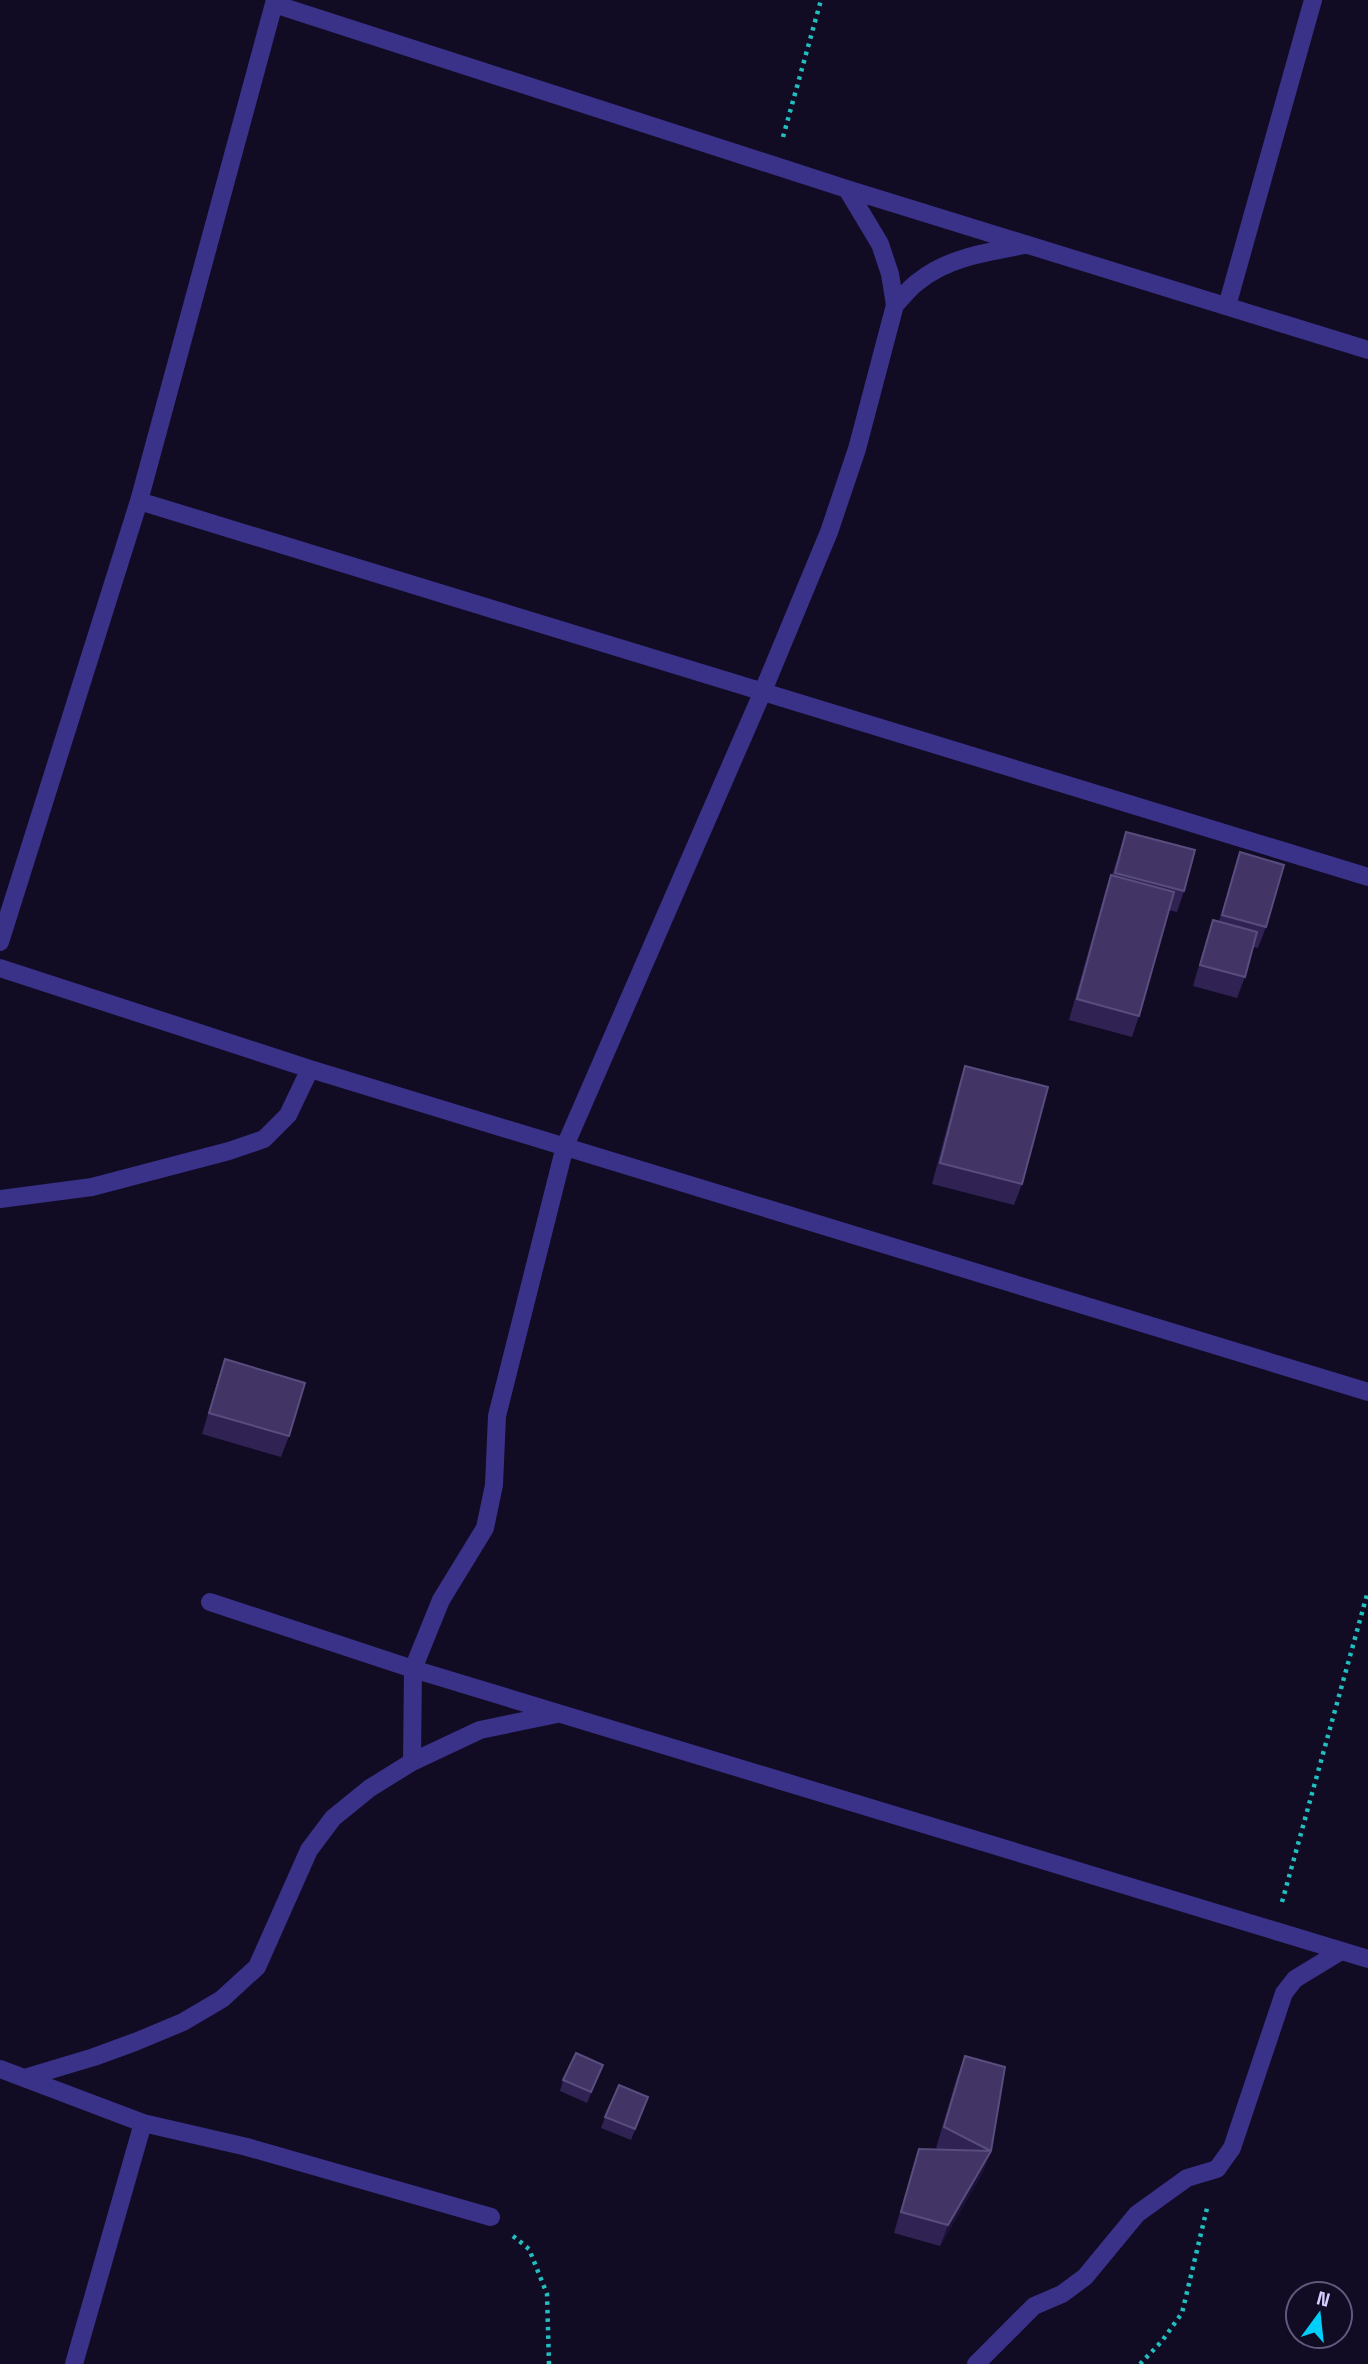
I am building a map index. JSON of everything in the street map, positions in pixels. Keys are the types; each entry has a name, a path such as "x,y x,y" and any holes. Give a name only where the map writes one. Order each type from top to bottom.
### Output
{"street":[{"path":"1227,306 1313,0"},
{"path":"0,942 139,501 275,2 847,189 1368,350"},
{"path":"412,1762 414,1669 442,1600 485,1528 494,1485 497,1416 565,1146 762,691 829,531 857,449 895,305 890,274 880,244 847,189"},
{"path":"895,305 919,281 963,258 1028,245"},
{"path":"139,501 1368,877"},
{"path":"0,968 310,1069 1368,1392"},
{"path":"0,1199 92,1187 229,1151 264,1139 288,1115 310,1069"},
{"path":"210,1602 414,1669 1368,1959"},
{"path":"24,2078 94,2057 147,2037 183,2022 222,1999 257,1967 309,1850 333,1818 370,1788 412,1762 480,1730 561,1714"},
{"path":"976,2364 1034,2306 1062,2294 1085,2277 1137,2214 1187,2178 1217,2169 1232,2148 1284,1993 1295,1979 1341,1951"},
{"path":"0,2069 143,2123 247,2147 491,2217"},
{"path":"74,2364 143,2123"}],"path":[{"path":"775,164 821,0"},
{"path":"1275,1930 1368,1591"},
{"path":"1140,2364 1162,2341 1182,2312 1217,2169"},
{"path":"491,2217 529,2249 547,2294 549,2364"}],"building":[{"path":"1126,832 1195,850 1184,891 1115,873"},
{"path":"1240,852 1284,865 1266,927 1222,915"},
{"path":"1111,875 1174,892 1139,1016 1077,999"},
{"path":"1213,920 1257,932 1245,977 1200,965"},
{"path":"965,1066 1048,1087 1022,1184 940,1163"},
{"path":"225,1359 305,1383 289,1436 209,1413"},
{"path":"576,2053 603,2065 591,2092 563,2080"},
{"path":"965,2056 1005,2067 991,2151 944,2127"},
{"path":"619,2085 648,2097 635,2129 605,2117"},
{"path":"919,2149 991,2151 948,2225 901,2212"}]}
